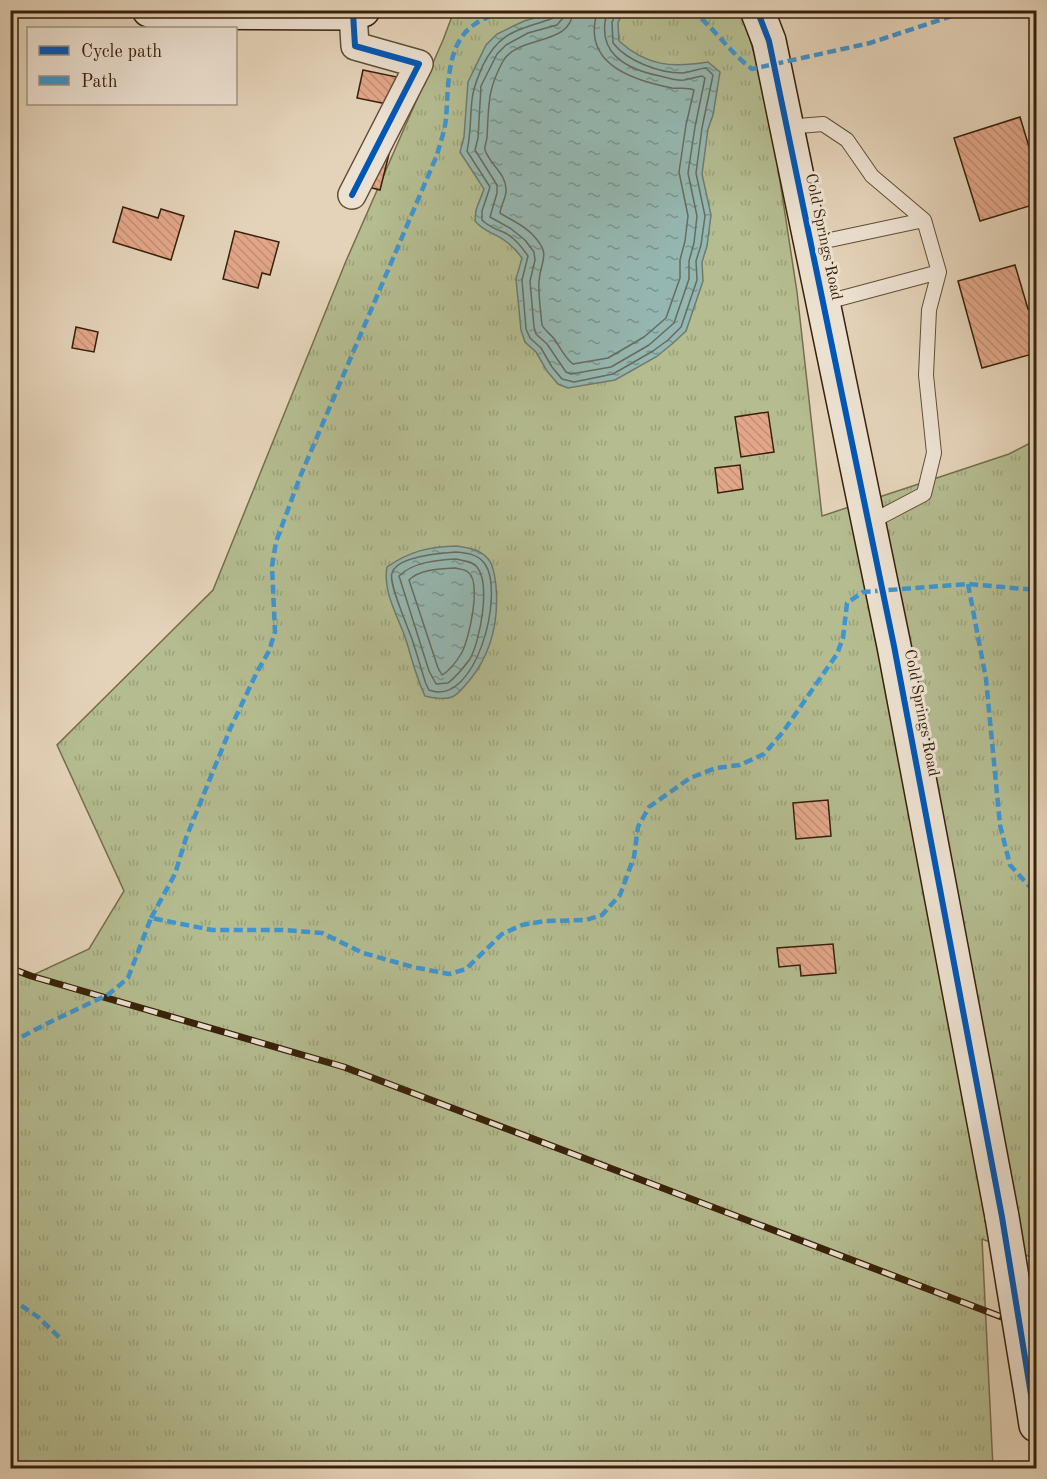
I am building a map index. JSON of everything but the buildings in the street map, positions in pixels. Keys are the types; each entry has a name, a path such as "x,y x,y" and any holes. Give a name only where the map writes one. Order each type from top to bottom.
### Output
{"street":[{"path":"149,10 154,12 358,12 355,46 419,64 352,195"},
{"name":"Cold Springs Road","path":"757,10 769,41 897,658 1002,1217 1034,1412"}],"lane":[{"path":"786,127 823,123 847,140 872,176 924,220 939,272 929,310 926,375 934,453 924,494 869,523"},
{"path":"811,244 924,220"},
{"path":"823,303 939,272"}],"green space":[{"path":"454,11 742,11 768,103 797,292 822,516 1009,454 1036,440 1036,1259 982,1239 993,1468 11,1468 11,968 31,976 89,949 124,891 57,745 213,590 346,261"}],"water":[{"path":"559,11 623,11 618,23 619,41 640,56 671,65 708,62 720,72 713,115 708,129 702,174 711,215 707,246 702,262 703,281 686,331 656,357 615,380 568,388 558,384 536,352 525,342 521,330 516,279 522,258 507,242 485,230 475,221 476,210 484,189 460,152 464,137 468,82 486,45 497,34 524,21"},
{"path":"457,546 478,551 491,563 497,599 495,624 488,648 477,671 459,692 452,697 442,699 425,696 422,690 404,634 392,606 386,577 387,567 404,557 437,547"}],"railway":[{"path":"10,968 344,1067 1036,1330"}],"marked path":[{"path":"151,918 175,874 186,838 231,727 269,651 275,632 272,566 276,542 300,477 437,155 444,132 453,54 465,33 475,24 510,10"},
{"path":"691,10 752,69 870,43 970,10"},
{"path":"968,584 986,679 1000,825 1010,865 1030,887 1036,890"},
{"path":"10,1043 109,994 128,978 151,918 212,930 283,930 322,933 363,953 449,974 466,969 502,934 522,925 545,921 586,920 602,915 620,895 634,857 638,827 649,807 690,778 716,768 740,765 764,754 783,732 837,654 843,638 847,603 863,592 968,584 1036,590"},
{"path":"10,1298 38,1317 61,1339"}],"cycle path":[{"path":"757,10 769,41 894,646 1002,1217 1036,1425"},
{"path":"352,195 419,64 355,46 353,13"}]}
